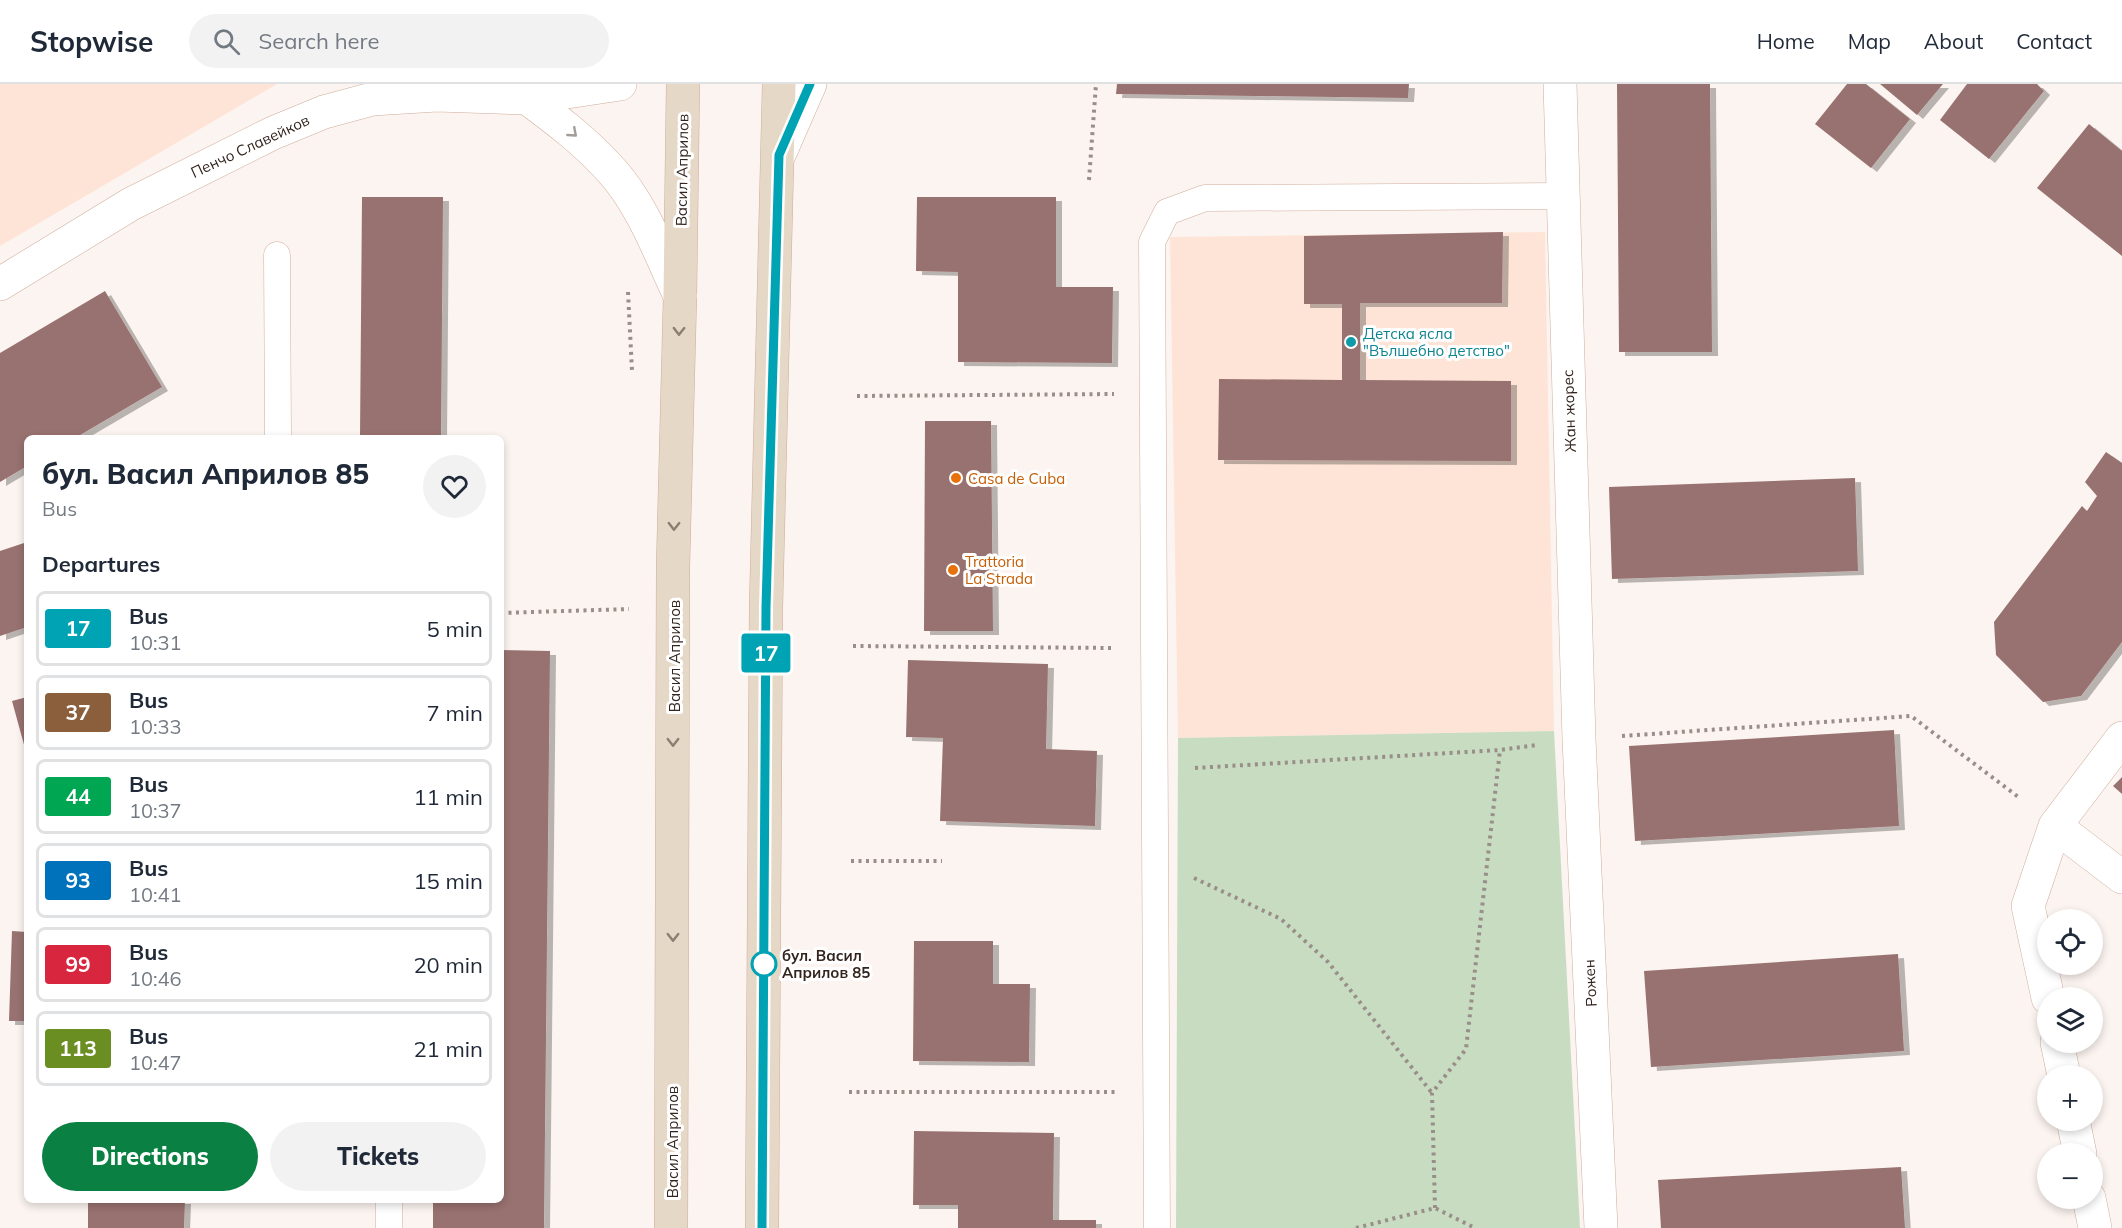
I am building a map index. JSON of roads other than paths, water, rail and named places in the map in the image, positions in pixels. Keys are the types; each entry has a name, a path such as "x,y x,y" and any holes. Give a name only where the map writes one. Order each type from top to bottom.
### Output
{"main road":[{"name":"Васил Априлов","path":"671,1228 673,567 680,296 682,84"},
{"path":"762,1228 766,607 779,84"}],"street":[{"name":"Пенчо Славейков","path":"0,284 131,204 273,133 324,112 372,99 437,95 527,98 620,84"},
{"path":"779,155 810,84"},
{"name":"Жан жорес","path":"1560,84 1579,739"},
{"path":"527,98 570,130 612,171 644,218 680,296"},
{"path":"2046,987 2028,906 2055,826 2122,738"},
{"name":"Рожен","path":"1579,739 1601,1228"},
{"path":"2055,826 2122,877"},
{"path":"2091,1209 2095,1228"}],"lane":[{"path":"1157,1228 1152,242 1167,212 1204,198 1562,196"},
{"path":"277,255 278,435"},
{"path":"389,1203 389,1228"}],"place":[{"name":"Детска ясла \"Вълшебно детство\"","path":"1351,342"},
{"name":"Casa de Cuba","path":"956,478"},
{"name":"Trattoria La Strada","path":"953,570"},
{"name":"бул. Васил Априлов 85","path":"764,964"}]}
